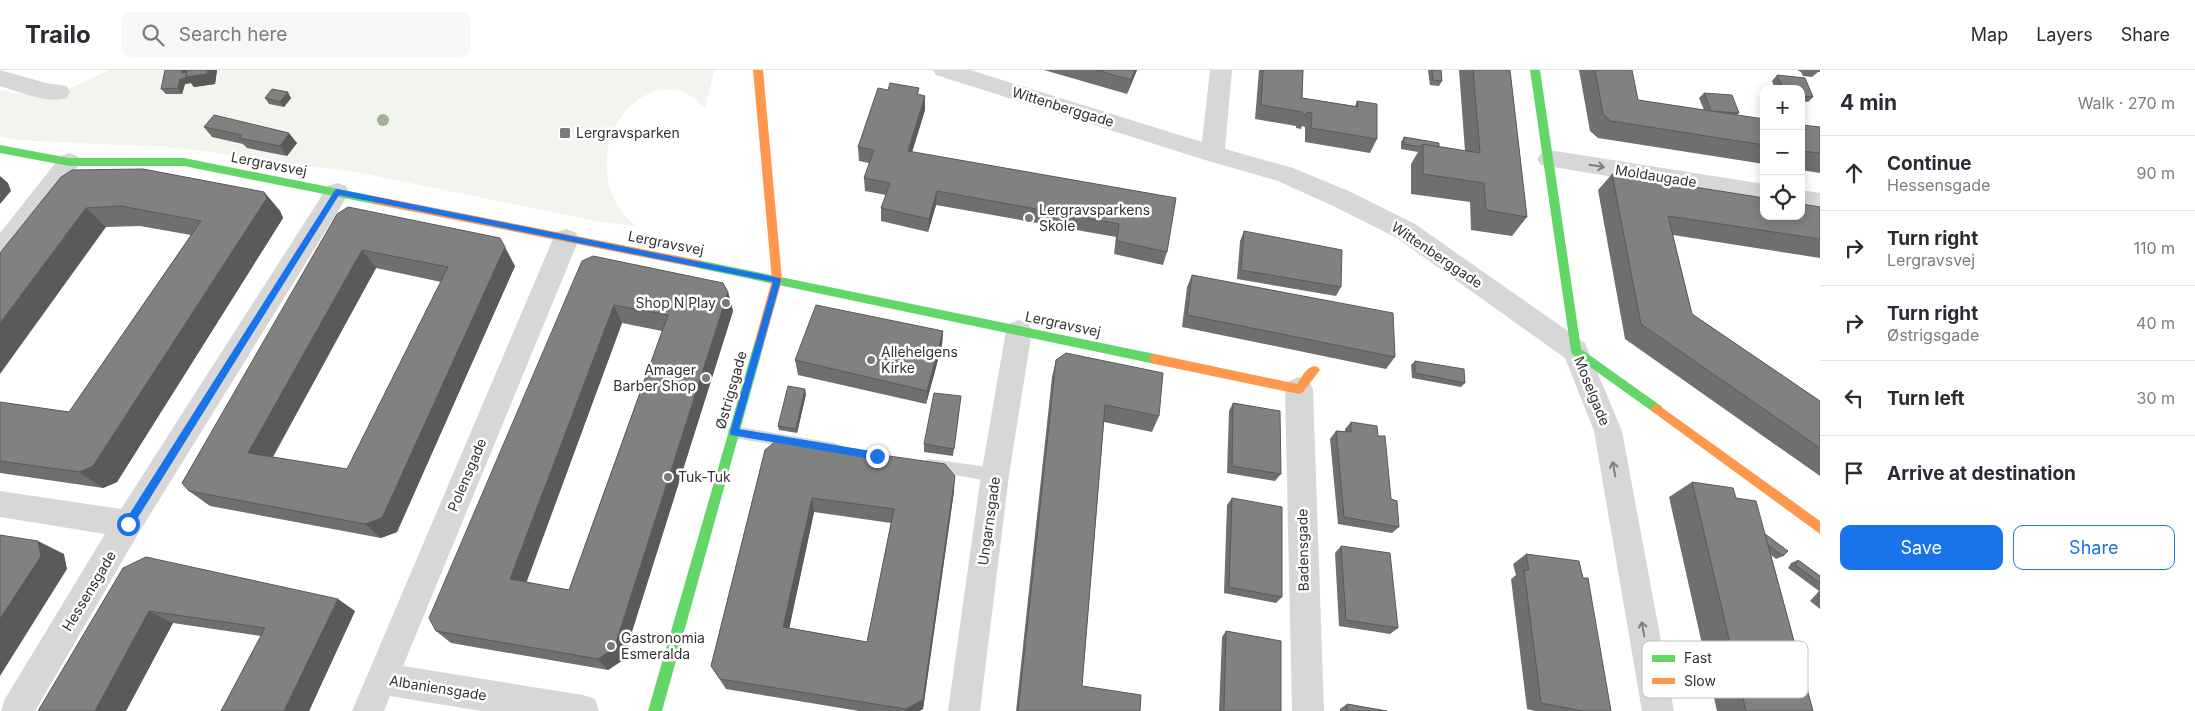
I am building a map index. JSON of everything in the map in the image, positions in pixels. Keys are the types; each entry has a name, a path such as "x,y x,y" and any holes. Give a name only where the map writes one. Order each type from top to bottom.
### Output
{"street":[{"name":"Østrigsgade","path":"655,711 777,280 758,70"},
{"name":"Wittenberggade","path":"944,70 1213,154 1285,174 1342,199 1406,231 1576,351 1820,528"},
{"path":"1213,154 1221,70"},
{"name":"Moselgade","path":"1535,70 1576,351 1608,431 1646,641"},
{"path":"0,78 46,91 59,92"},
{"name":"Lergravsvej","path":"0,149 69,162 184,162 777,280 1019,331 1306,379"},
{"name":"Moldaugade","path":"1549,159 1760,192"},
{"path":"0,251 69,162"},
{"name":"Hessensgade","path":"17,711 128,524 337,192"},
{"path":"1805,200 1820,202"},
{"name":"Polensgade","path":"368,711 566,238"},
{"name":"Ungarnsgade","path":"964,711 995,475 1019,331"},
{"name":"Badensgade","path":"1306,379 1308,711"},
{"path":"0,504 128,524"},
{"name":"Albaniensgade","path":"382,679 583,711"},
{"name":"Moselgade","path":"1656,698 1658,711"}],"lane":[{"path":"734,432 848,451"},
{"path":"913,462 995,475"}],"shaded area":[{"name":"Lergravsparken","path":"110,70 714,70 714,72 705,108 683,92 656,91 636,101 627,109 614,129 607,151 607,175 614,199 628,219 637,226 601,222 361,173 181,148 19,140 0,136 0,90 46,99"}],"building":[{"path":"165,70 182,70 182,73 187,72 186,78 180,79 178,88 161,89"},
{"path":"187,70 208,70 207,74 186,77"},
{"path":"1096,70 1135,70 1131,80"},
{"path":"1263,70 1303,70 1302,98 1358,107 1357,101 1377,104 1377,139 1311,128 1312,113 1307,112 1307,115 1302,114 1302,112 1261,105"},
{"path":"1432,70 1441,70 1442,81 1433,80"},
{"path":"1473,70 1510,70 1527,217 1486,210 1484,183 1423,174 1423,144 1480,153"},
{"path":"1595,70 1632,70 1638,100 1760,118 1760,144 1611,121 1603,114"},
{"path":"1777,75 1805,78 1813,97 1805,96 1805,85 1781,85"},
{"path":"890,83 919,88 917,94 925,96 908,151 1176,198 1167,252 1117,241 1119,224 937,191 929,219 881,208 890,183 864,178 874,150 858,147 878,88 888,90"},
{"path":"272,89 288,92 280,102 265,98"},
{"path":"1704,93 1732,95 1739,113 1711,111"},
{"path":"214,115 289,133 280,146 239,138 242,135 204,127"},
{"path":"1805,125 1820,127 1820,153 1805,151"},
{"path":"1404,137 1439,143 1439,147 1423,144 1421,147 1404,144"},
{"path":"143,169 264,192 267,198 93,466 79,472 0,461 0,402 69,412 201,221 121,206 86,208 0,323 0,253 61,177 72,170"},
{"path":"1612,174 1760,197 1760,220 1805,220 1805,205 1820,207 1820,239 1668,216 1692,314 1820,401 1820,448 1641,324"},
{"path":"348,207 500,238 505,247 382,518 365,524 189,491 182,483 337,214","holes":["362,250 448,267 347,469 248,453"]},
{"path":"1244,231 1342,250 1341,287 1241,270"},
{"path":"593,256 723,283 728,292 614,649 598,659 436,631 429,618 582,261","holes":["614,305 668,315 569,590 510,579"]},
{"path":"1192,275 1393,313 1395,357 1187,315"},
{"name":"Allehelgens Kirke","path":"816,305 943,331 927,391 795,360"},
{"path":"1066,353 1163,373 1159,416 1105,405 1082,686 1141,695 1140,711 1018,711 1056,360"},
{"path":"1415,361 1464,369 1465,383 1415,373"},
{"path":"788,386 805,389 796,429 778,426"},
{"path":"934,393 961,396 954,449 924,444"},
{"path":"1233,403 1280,411 1281,474 1232,466"},
{"path":"1351,422 1377,426 1378,436 1385,436 1391,499 1397,501 1399,527 1344,517 1336,431 1351,432"},
{"path":"777,440 945,464 955,476 923,700 906,709 720,679 711,666 765,450","holes":["812,498 894,509 867,642 783,627"]},
{"path":"1692,482 1733,488 1736,498 1756,501 1794,641 1729,641"},
{"path":"1232,498 1282,507 1282,597 1229,587"},
{"path":"1765,534 1788,551 1783,556 1768,545"},
{"path":"0,535 38,541 41,556 0,619"},
{"path":"1341,546 1390,553 1398,628 1346,620"},
{"path":"1526,554 1579,561 1583,578 1588,578 1611,711 1582,711 1541,703 1524,570 1529,570"},
{"path":"146,557 338,599 284,711 221,711 265,628 149,611 95,711 38,711 123,568"},
{"path":"1798,560 1820,576 1820,583 1795,565"},
{"path":"1226,631 1281,641 1281,711 1224,711"},
{"path":"1808,693 1813,711 1746,711 1743,698 1808,698"},
{"path":"1347,704 1387,711 1347,711"}],"traffic: fast":[{"path":"1535,70 1576,351 1657,409"},
{"path":"0,149 69,162 184,162 374,200"},
{"path":"698,264 1155,359"},
{"path":"655,711 759,344"}],"traffic: slow":[{"path":"758,70 777,280 759,344"},
{"path":"374,200 698,264"},
{"path":"1155,359 1299,389 1314,370"},
{"path":"1657,409 1820,528"}],"place":[{"name":"Lergravsparken","path":"565,133"},
{"name":"Lergravsparkens Skole","path":"1029,218"},
{"name":"Shop N Play","path":"726,303"},
{"name":"Allehelgens Kirke","path":"871,360"},
{"name":"Amager Barber Shop","path":"706,378"},
{"name":"Tuk-Tuk","path":"668,477"},
{"name":"Gastronomia Esmeralda","path":"611,646"}],"route":[{"path":"128,524 337,192 777,280 734,432 877,456"}]}
